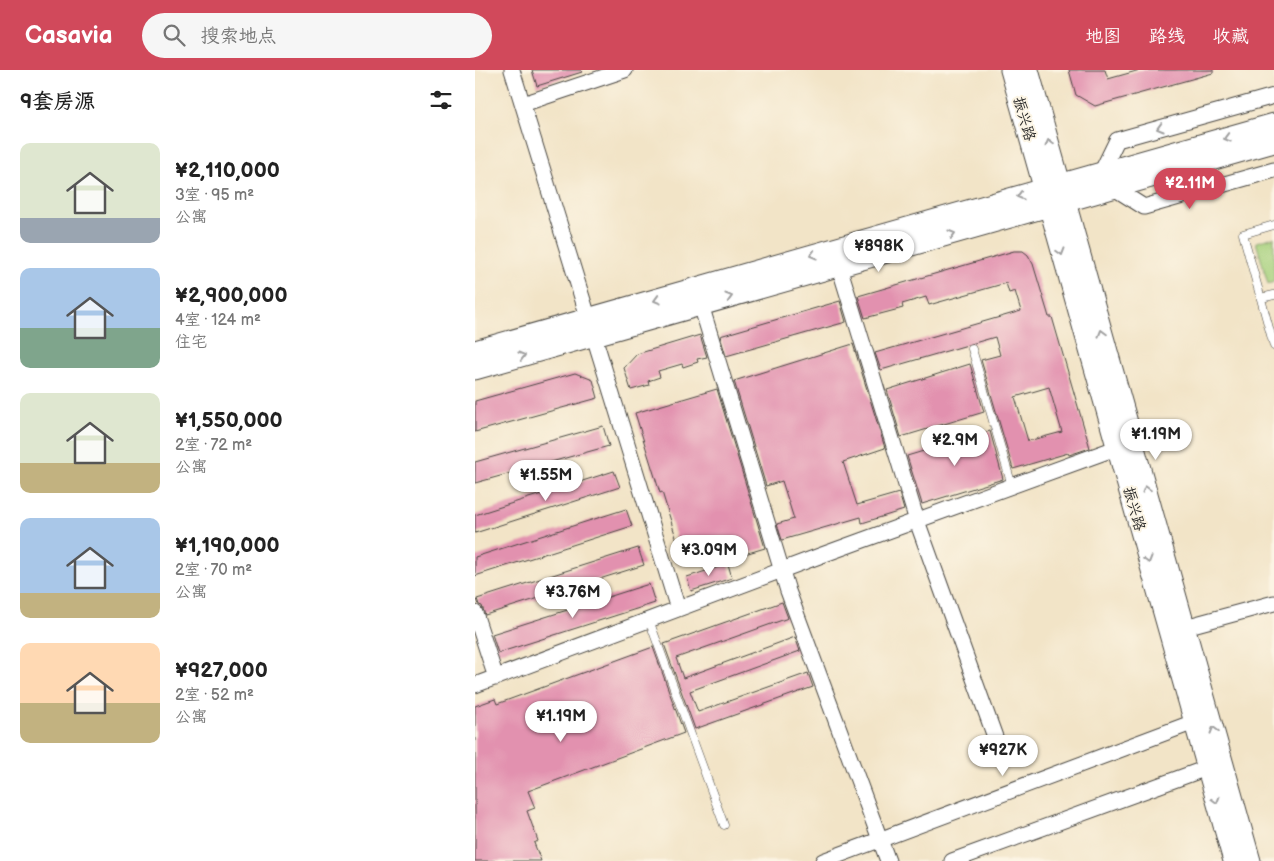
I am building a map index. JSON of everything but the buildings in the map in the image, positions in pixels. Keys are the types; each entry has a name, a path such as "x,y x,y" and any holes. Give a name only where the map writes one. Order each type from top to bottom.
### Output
{"main road":[{"path":"1108,181 1274,124"},
{"path":"475,369 592,327 1108,181 1274,142"},
{"path":"475,351 701,305 839,266 1055,196"}],"street":[{"path":"512,70 678,609"},
{"path":"523,104 625,70"},
{"name":"振兴路","path":"1010,70 1055,196 1177,630 1193,722 1233,861"},
{"name":"振兴路","path":"1029,70 1055,196 1117,448 1251,861"},
{"path":"1274,96 1117,140 1108,181 1144,207 1274,170"},
{"path":"839,266 917,520 999,748"},
{"path":"701,305 794,609 888,861"},
{"path":"475,685 781,570 1117,448"},
{"path":"1177,630 1274,603"},
{"path":"475,612 496,678"},
{"path":"823,861 1193,722"},
{"path":"952,861 969,858 1204,769"}],"lane":[{"path":"1274,225 1243,234 1274,346"},
{"path":"1261,298 1274,295"},
{"path":"973,349 1012,486"},
{"path":"649,620 724,825"}],"green space":[{"path":"1274,237 1274,282 1268,284 1256,242"}]}
